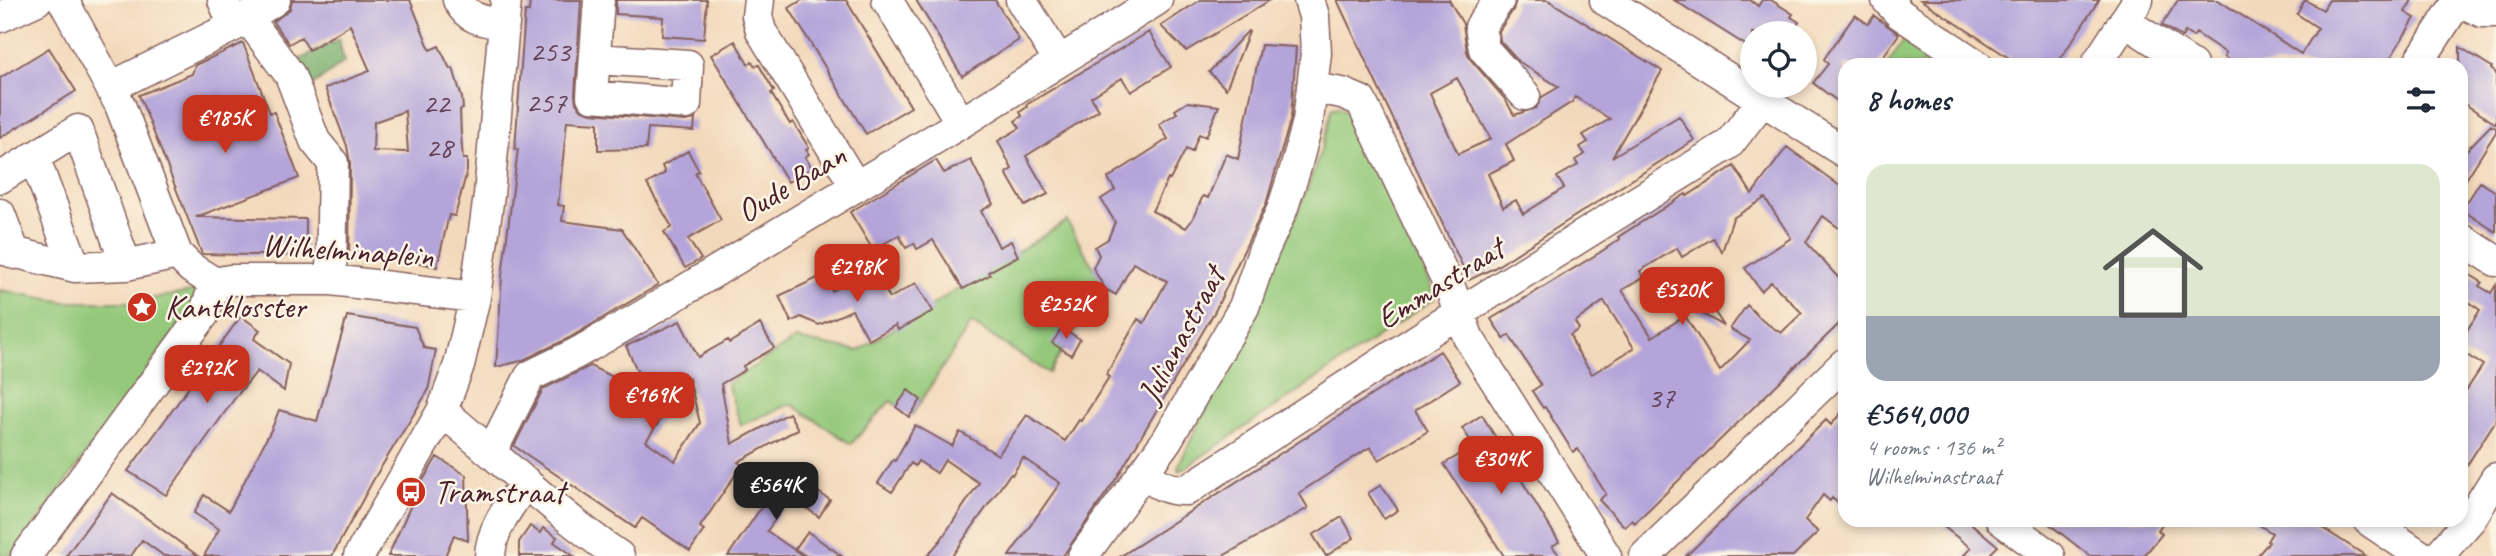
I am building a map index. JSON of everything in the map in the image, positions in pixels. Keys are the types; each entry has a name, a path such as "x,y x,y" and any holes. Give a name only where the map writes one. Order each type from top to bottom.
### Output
{"street":[{"name":"Wilhelminaplein","path":"64,0 111,87 177,254 191,268 215,283 230,280 331,281 475,297"},
{"path":"111,87 235,15 275,0"},
{"path":"359,556 442,411 459,365 475,297 489,195 505,12 472,18 463,10 458,0"},
{"path":"595,59 599,0"},
{"path":"759,0 757,16 761,31 856,187"},
{"path":"887,0 961,124"},
{"path":"1021,0 1059,61"},
{"name":"Julianastraat","path":"1083,556 1167,440 1244,307 1296,167 1313,88 1316,53 1314,16 1310,0"},
{"path":"1499,0 1480,26 1484,50 1525,95"},
{"path":"1605,0 1762,100 1838,143"},
{"path":"1887,0 1900,14 1966,58"},
{"name":"Oude Baan","path":"492,451 530,376 640,317 961,124 1154,1"},
{"path":"2421,58 2457,1 2482,12 2496,12"},
{"path":"2100,58 2131,10 2184,58"},
{"path":"235,15 290,75 315,141 333,163 331,281"},
{"path":"1313,88 1342,93 1361,101 1451,290 1468,337 1606,556"},
{"name":"Emmastraat","path":"1142,472 1160,486 1173,491 1187,490 1435,328 1729,144 1762,100"},
{"path":"0,178 78,130 126,265"},
{"path":"34,157 75,267"},
{"path":"0,214 7,251 75,267 126,265 177,254"},
{"path":"2468,243 2496,261"},
{"name":"Wilhelminaplein","path":"26,556 204,314 215,283"},
{"path":"1645,556 1838,381"},
{"path":"442,411 492,451 582,531 619,556"},
{"path":"2468,522 2496,478"},
{"path":"490,556 504,514 526,482"},
{"path":"2009,527 2042,554"},
{"path":"2378,527 2421,556"},
{"path":"2438,556 2464,527"}],"green space":[{"path":"1910,31 1951,58 1892,58"},
{"path":"339,39 344,62 311,87 295,62"},
{"path":"1339,107 1349,113 1431,285 1434,299 1180,471 1178,467 1303,200 1320,155 1332,108"},
{"path":"1067,221 1103,284 1049,373 971,323 912,415 890,401 851,444 791,404 741,425 727,384 795,339 858,351"},
{"path":"0,290 65,302 131,302 196,291 200,297 12,556 0,556"}],"building":[{"path":"292,0 410,0 430,50 439,46 450,69 453,68 462,98 461,135 467,171 455,216 449,215 437,267 396,257 349,257 350,163 347,146 325,88 370,71 350,25 309,50 301,37 289,44 273,22 290,9","holes":["405,111 408,152 373,151 374,122"]},
{"path":"530,0 581,0 575,95 576,103 582,110 685,121 695,119 694,131 648,128 646,149 598,150 598,123 567,121 558,205 564,206 562,221 622,229 658,285 569,338 521,361 496,367 502,276 518,149 515,149 525,11 529,11"},
{"path":"616,0 707,0 704,39 662,36 663,17 616,14"},
{"path":"802,0 846,0 911,107 866,134 789,8"},
{"path":"916,0 995,0 1019,40 962,76"},
{"path":"1200,0 1270,0 1186,51 1161,26"},
{"path":"1337,0 1449,0 1463,24 1467,52 1471,60 1505,99 1514,115 1536,108 1542,97 1559,87 1518,61 1500,41 1499,31 1513,10 1516,0 1548,0 1662,71 1612,157 1679,116 1694,140 1494,268 1469,280","holes":["1457,78 1491,139 1458,154 1430,93","1575,97 1610,119 1583,135 1588,142 1580,147 1585,154 1575,160 1578,165 1557,177 1564,188 1523,214 1516,200 1503,207 1488,174 1514,161 1506,144 1572,102"]},
{"path":"1674,0 1750,0 1758,6 1762,0 1771,0 1793,14 1791,17 1797,21 1740,21 1740,41"},
{"path":"1921,0 2099,0 2061,58 2009,58"},
{"path":"2178,0 2218,0 2301,54 2318,28 2297,14 2305,0 2323,10 2329,0 2412,0 2405,12 2415,18 2390,58 2226,58 2226,53 2196,33 2193,37 2185,32 2182,37 2162,25"},
{"path":"1855,15 1868,24 1874,16 1899,34 1882,58 1838,58 1838,102 1817,86 1817,78 1828,64 1824,59"},
{"path":"1149,32 1171,67 1131,92 1122,78 1091,97 1099,110 1026,156 1048,194 1025,206 1006,173 1012,169 998,141 1020,128 1015,121 1022,116 1020,112 1026,105"},
{"path":"1249,32 1226,89 1209,72"},
{"path":"735,41 748,64 752,62 755,66 759,65 780,108 790,124 793,122 809,148 806,150 809,154 805,157 812,168 788,182 711,55"},
{"path":"243,43 270,113 274,112 299,178 196,217 306,219 306,256 202,254 139,95 192,74 195,65"},
{"path":"1261,45 1296,47 1291,118 1266,204 1215,311 1118,476 1063,556 1009,556 1060,483 1023,458 952,556 927,556 979,483 945,460 937,473 918,461 915,466 911,463 892,492 878,483 893,460 895,461 915,425 952,446 960,432 998,455 1027,415 1065,441 1109,377 1106,375 1138,319 1144,323 1167,281 1133,263 1116,295 1105,289 1093,268 1099,255 1095,247 1108,239 1115,222 1101,199 1115,190 1108,178 1168,139 1159,124 1177,113 1175,110 1188,102 1219,106 1206,137 1199,134 1192,152 1186,149 1152,211 1186,228 1203,196 1208,198 1226,154 1238,159"},
{"path":"2460,47 2492,67 2496,73 2496,124 2468,106 2468,58 2460,58"},
{"path":"49,48 76,91 0,138 0,78"},
{"path":"2491,125 2496,128 2468,176 2468,149"},
{"path":"1787,147 1838,185 1838,227 1823,216 1806,242 1838,277 1838,325 1635,523 1632,520 1625,527 1599,500 1606,494 1578,449 1573,452 1532,391 1541,385 1509,335 1504,339 1491,319 1734,166 1752,194","holes":["1765,198 1791,238 1745,268 1761,291 1771,282 1802,313 1781,333 1763,321 1747,305 1730,329 1750,340 1720,371 1685,316 1652,337 1622,290 1644,277 1640,271 1677,248 1682,257 1713,238 1722,252 1733,218","1604,301 1634,348 1592,374 1570,335 1579,329 1575,322"]},
{"path":"688,151 699,171 695,173 721,220 688,239 701,259 685,268 664,232 672,227 647,184 665,173 662,166"},
{"path":"936,160 944,173 971,160 993,204 981,211 999,247 1011,241 1018,256 963,289 933,240 917,249 914,243 906,248 899,235 873,250 850,212"},
{"path":"2480,182 2496,192 2496,232 2468,214 2468,201"},
{"path":"872,268 890,298 916,283 933,311 898,330 896,325 869,340 852,310 819,325 801,317 791,322 779,296 824,275 832,291"},
{"path":"2468,274 2482,282 2479,286 2491,293 2496,285 2496,420 2468,464 2468,388 2483,365 2468,356 2468,329 2480,310 2469,302"},
{"path":"1687,280 1698,296 1702,293 1724,326 1666,294"},
{"path":"241,316 260,330 254,339 289,364 284,391 257,371 166,495 128,471"},
{"path":"347,316 415,327 424,348 436,350 428,391 375,477 332,556 204,556 219,529 194,513 204,495 229,511 279,410 317,421"},
{"path":"680,321 698,357 728,340 729,343 760,324 774,348 743,366 745,370 721,384 732,444 789,413 798,429 738,462 742,465 700,527 704,530 690,551 642,518 635,528 514,446 543,389 590,366 647,393 626,346","holes":["689,379 700,423 675,461 646,441"]},
{"path":"1062,328 1080,339 1071,355 1052,343"},
{"path":"1440,351 1460,381 1415,410 1428,431 1379,460 1370,447 1299,493 1308,508 1223,556 1121,556"},
{"path":"908,390 921,400 909,417 896,407"},
{"path":"1482,415 1559,542 1552,546 1560,556 1504,556 1444,464 1474,446 1462,428"},
{"path":"1838,416 1838,503 1823,495 1805,520 1818,532 1793,556 1686,556 1826,420 1831,425"},
{"path":"437,457 466,475 468,541 454,535 445,556 388,556 419,487"},
{"path":"802,481 830,500 819,517 791,497 767,531 803,556 728,556 778,483 793,494"},
{"path":"1381,485 1398,510 1384,519 1368,493"},
{"path":"112,493 198,556 164,556 142,540 131,556 66,556"},
{"path":"1342,517 1354,538 1326,556 1313,535"},
{"path":"530,526 540,533 543,528 557,537 554,542 574,556 519,556 519,542"},
{"path":"1944,527 1975,527 1998,546 1988,556 1963,556 1971,548"},
{"path":"2053,527 2160,527 2158,530 2162,534 2144,556 2090,556"},
{"path":"2262,527 2321,527 2366,556 2257,556 2269,542 2267,541 2272,533"},
{"path":"808,532 842,556 806,556 795,549"}],"place":[{"name":"Kantklosster","path":"142,307"},
{"name":"Tramstraat","path":"411,492"}]}
